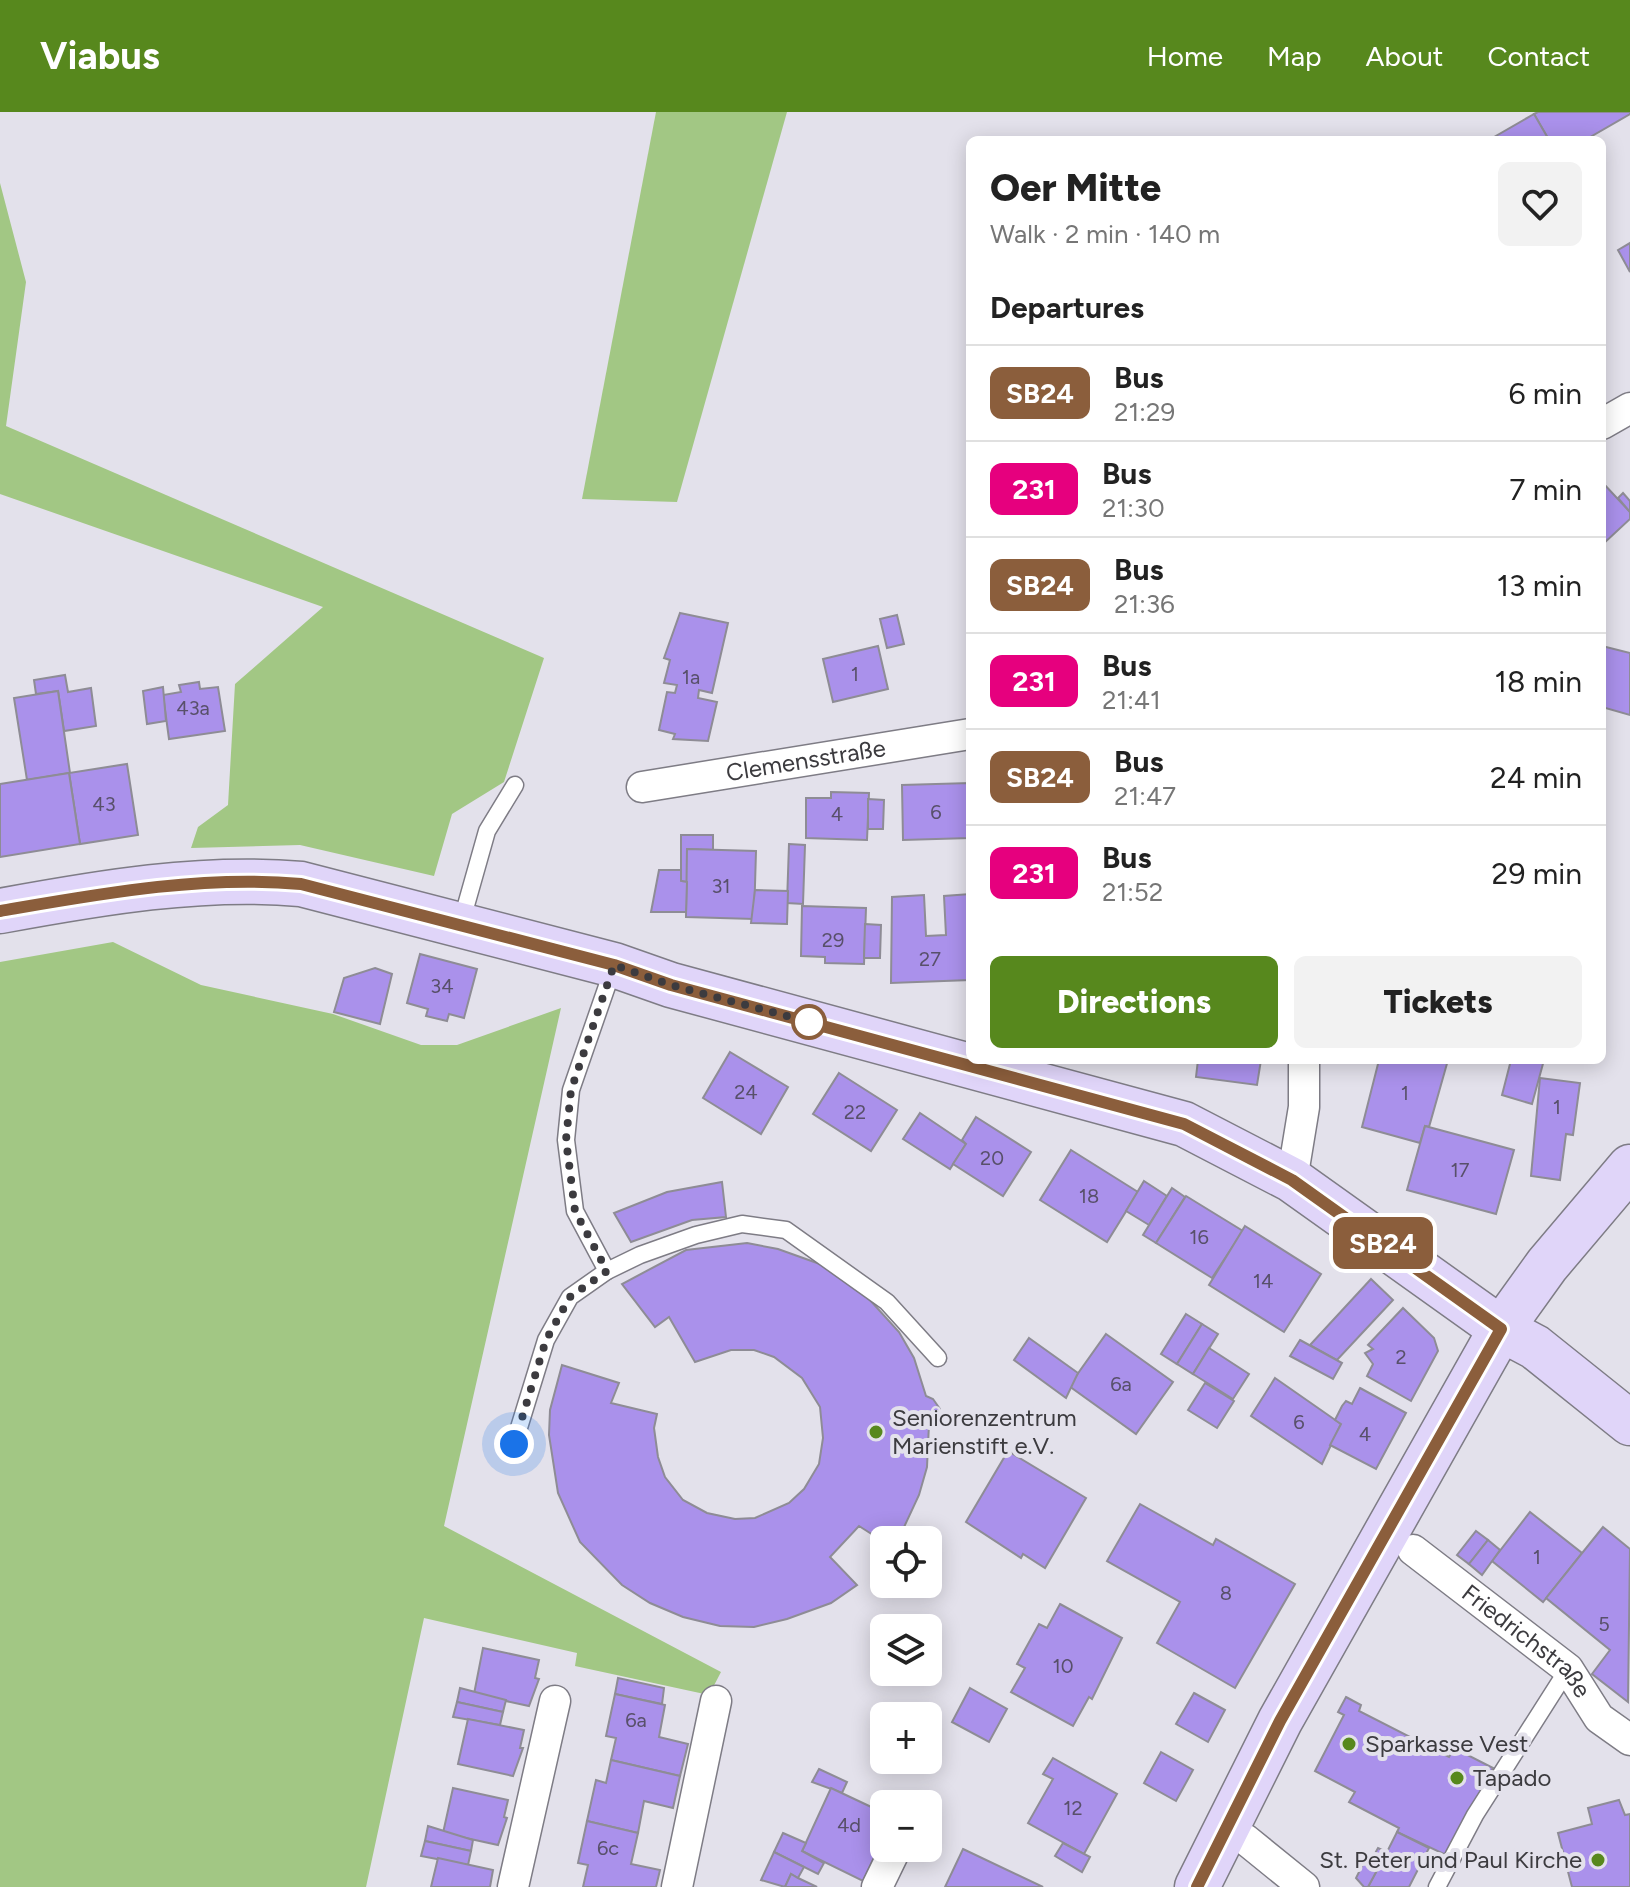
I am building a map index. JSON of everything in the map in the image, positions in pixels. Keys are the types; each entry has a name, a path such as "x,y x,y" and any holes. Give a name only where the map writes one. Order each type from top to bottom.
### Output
{"street":[{"path":"1606,422 1630,408"},
{"name":"Clemensstraße","path":"642,787 966,735"},
{"path":"0,911 88,897 256,880 301,884 614,965 671,985 1184,1124 1292,1180 1501,1329 1535,1347 1630,1423"},
{"path":"1292,1180 1304,1107 1304,1064"},
{"path":"1197,1887 1280,1721 1501,1329 1547,1265 1630,1167"},
{"name":"Friedrichstraße","path":"1413,1550 1568,1669 1599,1718 1630,1740"},
{"path":"513,1887 555,1701"},
{"path":"677,1887 716,1701"},
{"path":"1226,1829 1246,1840 1304,1887"},
{"path":"877,1887 889,1862"}],"lane":[{"path":"460,925 487,831 515,785"},
{"path":"607,1271 575,1211 566,1140 571,1090 614,965"},
{"path":"514,1444 546,1340 570,1297 607,1271 696,1235 742,1224 786,1230 887,1302 938,1358"},
{"path":"1437,1887 1475,1815 1568,1669"}],"green space":[{"path":"656,112 787,112 677,502 582,499"},
{"path":"0,183 26,282 6,426 544,658 504,782 452,814 434,876 300,845 191,848 198,827 228,805 235,684 323,607 0,494"},
{"path":"113,942 201,985 333,1014 421,1045 457,1045 561,1008 444,1526 721,1672 709,1695 575,1666 577,1653 424,1618 366,1887 0,1887 0,962"}],"building":[{"path":"1630,112 1592,136 1547,136 1534,114"},
{"path":"1534,114 1547,136 1496,136"},
{"path":"1630,243 1630,272 1618,250"},
{"path":"1606,486 1630,512 1630,519 1606,541"},
{"path":"1623,493 1630,501 1630,512 1618,498"},
{"path":"680,613 728,623 712,693 699,690 698,698 717,702 708,741 673,739 675,734 659,730 667,692 675,693 677,685 664,683 670,660 664,658"},
{"path":"897,615 904,644 887,648 880,619"},
{"path":"878,646 888,689 833,702 823,659"},
{"path":"1606,647 1630,653 1630,715 1606,708"},
{"path":"65,675 68,692 91,688 96,726 64,731 58,691 36,694 34,680"},
{"path":"199,682 200,689 218,687 225,731 169,739 163,695 181,692 179,685"},
{"path":"163,687 166,721 147,724 143,691"},
{"path":"58,691 70,773 27,780 14,698"},
{"path":"127,764 138,835 80,844 69,773"},
{"path":"69,773 80,844 0,857 0,784"},
{"path":"966,783 966,838 903,840 902,785"},
{"path":"831,792 869,793 867,840 806,838 806,798 831,798"},
{"path":"868,799 884,800 883,829 868,829"},
{"path":"681,835 713,835 713,850 687,849 687,882 681,881"},
{"path":"789,844 805,845 803,904 787,903"},
{"path":"687,849 756,851 754,919 686,917"},
{"path":"659,870 681,870 681,881 687,882 686,912 651,912"},
{"path":"755,890 788,891 787,924 751,923"},
{"path":"966,894 966,980 891,983 892,897 924,895 926,936 946,935 944,896"},
{"path":"802,906 866,908 864,964 825,963 825,957 801,956"},
{"path":"865,924 881,925 880,958 864,958"},
{"path":"420,954 477,969 464,1018 449,1014 447,1021 426,1016 428,1009 407,1003"},
{"path":"375,968 392,974 380,1024 334,1012 344,978"},
{"path":"730,1052 788,1087 761,1134 703,1098"},
{"path":"1198,1064 1260,1064 1257,1085 1196,1077"},
{"path":"1378,1064 1447,1064 1429,1127 1425,1126 1420,1143 1362,1127"},
{"path":"1510,1064 1543,1064 1532,1104 1502,1095"},
{"path":"839,1073 897,1110 871,1151 813,1114"},
{"path":"1540,1078 1580,1083 1573,1135 1566,1134 1560,1180 1531,1176"},
{"path":"920,1113 966,1144 950,1169 903,1139"},
{"path":"976,1117 1031,1152 1003,1196 953,1164 966,1144 962,1140"},
{"path":"1425,1126 1514,1150 1496,1214 1407,1190"},
{"path":"1071,1150 1138,1192 1107,1242 1040,1200"},
{"path":"1144,1181 1167,1196 1149,1225 1126,1211"},
{"path":"722,1182 726,1217 692,1220 631,1242 614,1213 667,1192"},
{"path":"1172,1188 1185,1197 1156,1243 1143,1235"},
{"path":"1186,1196 1243,1231 1212,1278 1156,1243"},
{"path":"1245,1226 1321,1274 1284,1332 1209,1285"},
{"name":"Seniorenzentrum Marienstift e.V.","path":"747,1243 778,1249 831,1268 869,1299 899,1332 914,1358 926,1396 933,1399 940,1409 940,1414 929,1424 927,1467 919,1495 905,1526 870,1526 870,1533 859,1526 830,1557 857,1585 831,1603 754,1627 720,1626 683,1617 650,1603 622,1585 580,1542 558,1493 549,1435 550,1410 562,1365 619,1383 611,1403 657,1414 654,1428 658,1457 665,1477 683,1500 707,1513 735,1519 755,1518 789,1503 804,1489 819,1464 823,1438 820,1407 802,1378 774,1357 754,1350 731,1350 695,1362 669,1317 655,1327 622,1284 686,1250"},
{"path":"1371,1279 1393,1300 1337,1360 1310,1345"},
{"path":"1403,1308 1434,1338 1438,1351 1411,1401 1367,1376 1373,1364 1365,1353 1373,1349 1368,1345"},
{"path":"1186,1314 1202,1324 1177,1364 1161,1354"},
{"path":"1202,1324 1218,1334 1193,1374 1177,1364"},
{"path":"1106,1334 1173,1382 1136,1434 1069,1386"},
{"path":"1029,1338 1078,1373 1066,1398 1014,1360"},
{"path":"1300,1340 1342,1363 1333,1379 1290,1356"},
{"path":"1209,1348 1249,1374 1233,1399 1193,1374"},
{"path":"1275,1378 1341,1424 1322,1464 1251,1416"},
{"path":"1205,1383 1234,1401 1217,1428 1188,1410"},
{"path":"1360,1388 1406,1413 1376,1469 1330,1445 1341,1424 1335,1420 1342,1406 1346,1401 1352,1404"},
{"path":"1008,1451 1086,1498 1045,1568 1023,1554 1021,1558 966,1522"},
{"path":"1140,1504 1213,1545 1216,1539 1295,1584 1235,1688 1157,1643 1180,1602 1107,1561"},
{"path":"1530,1512 1582,1553 1543,1602 1492,1561"},
{"path":"1603,1527 1630,1549 1628,1702 1592,1674 1610,1650 1546,1598"},
{"path":"1476,1531 1488,1540 1469,1564 1457,1555"},
{"path":"1488,1540 1500,1550 1482,1575 1469,1564"},
{"path":"1060,1604 1122,1638 1092,1699 1089,1697 1073,1726 1011,1692 1025,1668 1017,1664 1039,1624 1047,1628"},
{"path":"483,1648 539,1660 535,1678 539,1679 529,1706 474,1694"},
{"path":"618,1678 664,1688 662,1704 615,1694"},
{"path":"460,1688 506,1700 503,1712 457,1702"},
{"path":"970,1688 1007,1709 989,1742 952,1722"},
{"path":"1194,1693 1225,1710 1208,1742 1176,1724"},
{"path":"615,1694 665,1705 659,1737 688,1744 680,1776 611,1760 616,1738 606,1736"},
{"path":"1346,1697 1361,1705 1359,1711 1449,1757 1454,1748 1493,1768 1446,1855 1397,1832 1399,1828 1349,1802 1355,1792 1315,1771 1344,1715 1338,1712"},
{"path":"457,1702 503,1712 500,1725 453,1717"},
{"path":"468,1719 524,1730 520,1748 523,1748 513,1776 458,1764"},
{"path":"1161,1752 1193,1770 1176,1801 1144,1783"},
{"path":"1053,1758 1117,1794 1084,1854 1028,1823 1053,1779 1043,1774"},
{"path":"611,1760 680,1776 673,1808 644,1801 638,1833 587,1821 596,1780 606,1783"},
{"path":"819,1769 847,1782 842,1793 812,1782"},
{"path":"453,1788 508,1800 504,1817 507,1818 498,1845 443,1833"},
{"path":"831,1788 870,1806 872,1862 863,1881 802,1851"},
{"name":"St. Peter und Paul Kirche","path":"1619,1800 1625,1815 1630,1814 1630,1887 1572,1887 1558,1833 1592,1824 1588,1808"},
{"path":"587,1821 638,1833 631,1864 660,1870 656,1887 583,1887 588,1865 578,1863"},
{"path":"428,1826 473,1840 471,1851 425,1841"},
{"path":"1397,1832 1429,1848 1409,1887 1368,1887 1382,1861 1373,1857 1378,1848 1387,1852"},
{"path":"783,1833 806,1843 802,1851 824,1863 818,1874 774,1852"},
{"path":"425,1841 471,1851 468,1865 421,1856"},
{"path":"1063,1843 1090,1857 1082,1872 1055,1856"},
{"path":"963,1849 1043,1887 945,1887"},
{"path":"774,1852 804,1867 798,1878 791,1874 785,1887 761,1880"},
{"path":"1368,1854 1382,1861 1368,1887 1364,1887 1356,1878"},
{"path":"438,1858 493,1870 490,1887 431,1887"},
{"path":"791,1874 798,1878 817,1887 785,1887"}],"bus line":[{"name":"SB24","path":"0,911 212,882 256,880 301,884 614,965 671,985 966,1062"},
{"name":"SB24","path":"972,1064 1184,1124 1292,1180 1501,1329 1357,1591 1280,1721 1197,1887"}],"place":[{"name":"Seniorenzentrum Marienstift e.V.","path":"876,1432"},
{"name":"Sparkasse Vest","path":"1349,1744"},
{"name":"Tapado","path":"1457,1778"},
{"name":"St. Peter und Paul Kirche","path":"1598,1860"}],"route":[{"path":"514,1444 546,1340 570,1297 607,1271 575,1211 566,1140 571,1090 614,965 671,985 809,1022"}]}
